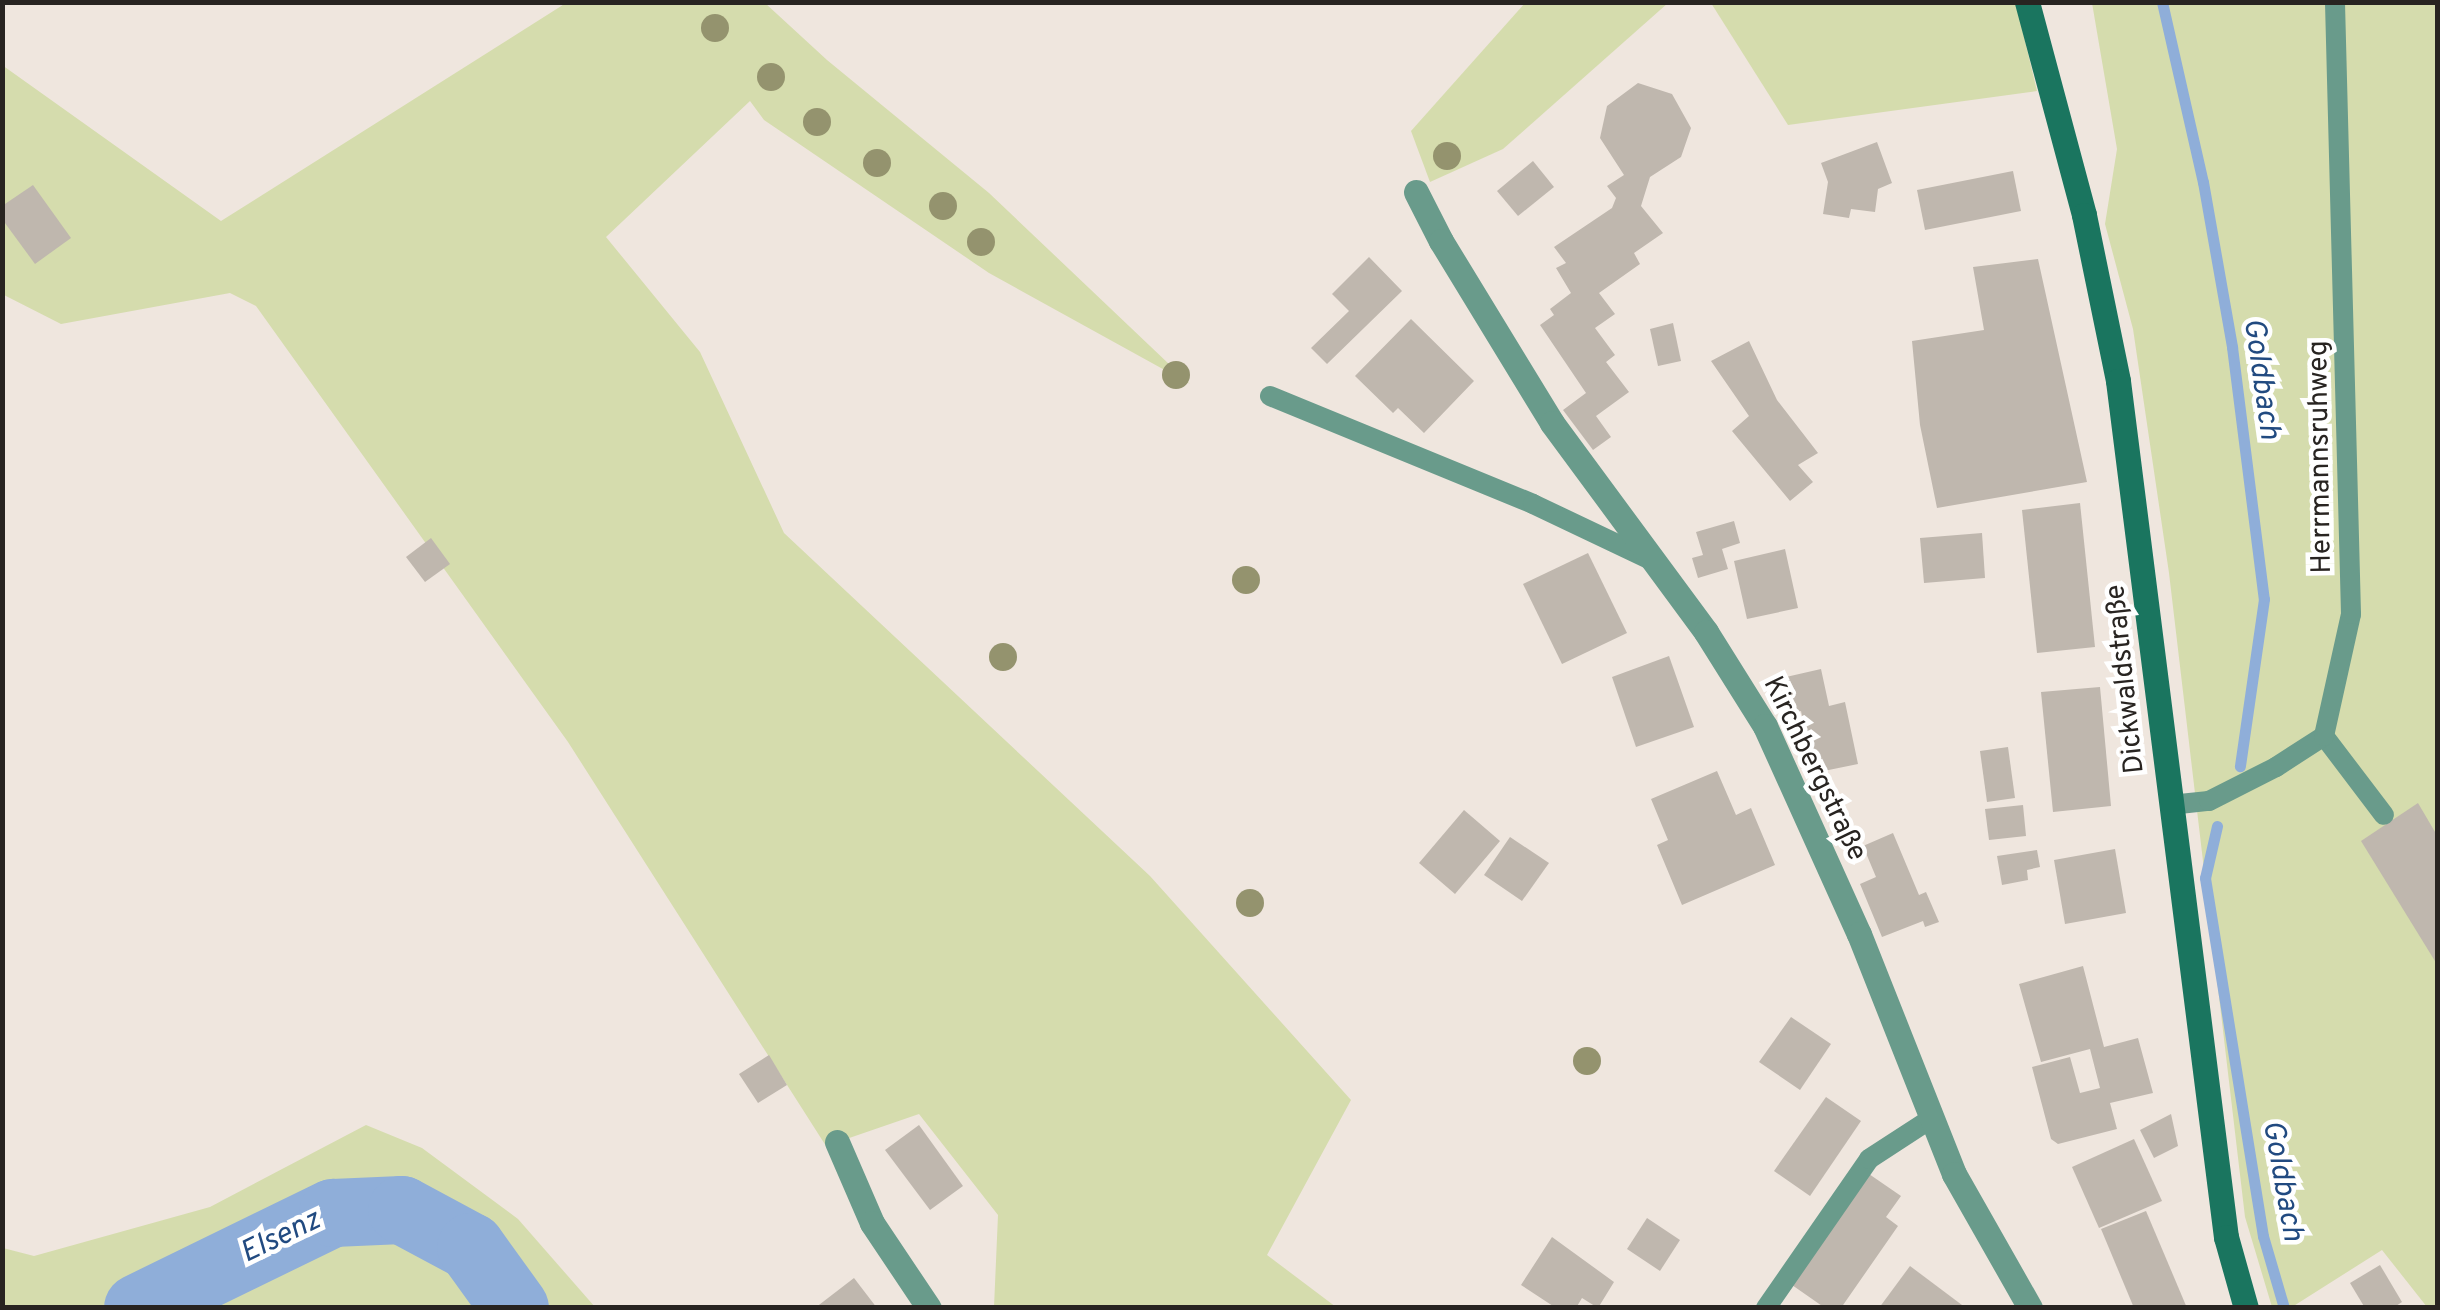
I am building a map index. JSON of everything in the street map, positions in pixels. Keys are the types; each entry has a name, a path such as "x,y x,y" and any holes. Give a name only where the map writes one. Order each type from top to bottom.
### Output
{"street":[{"name":"Dickwaldstraße","path":"2027,2 2084,214 2118,380 2226,1237 2246,1308"},
{"name":"Kirchbergstraße","path":"1416,192 1440,241 1552,424 1706,632 1766,726 1859,934 1972,1212 2030,1308"},
{"path":"837,1142 872,1224 929,1308"}],"lane":[{"name":"Herrmannsruhweg","path":"2324,736 2351,614 2336,2"},
{"path":"1270,396 1533,504 1651,560"},
{"path":"2170,805 2209,801 2276,767 2324,736 2384,815"},
{"path":"1766,1308 1870,1159 1932,1118"}],"green space":[{"path":"566,3 765,3 827,60 989,193 1190,384 989,273 764,120 750,101 606,237 700,352 784,533 1150,876 1351,1100 1267,1255 1336,1307 994,1307 998,1215 919,1114 826,1146 568,742 256,306 230,293 61,324 2,294 2,65 221,221"},
{"path":"1525,3 1668,3 1503,149 1430,182 1411,131"},
{"path":"1711,3 2016,3 2037,91 1788,125"},
{"path":"2092,3 2437,3 2437,1307 2427,1307 2382,1250 2292,1307 2272,1307 2245,1217 2169,573 2133,329 2105,224 2117,149"},
{"path":"366,1125 422,1148 518,1219 595,1307 3,1307 3,1248 34,1256 210,1207"}],"building":[{"path":"1638,83 1672,94 1691,128 1681,157 1650,177 1641,206 1663,233 1634,253 1640,264 1599,293 1615,314 1595,328 1615,355 1606,362 1629,392 1596,416 1611,437 1593,450 1563,410 1586,393 1540,325 1554,315 1550,309 1571,293 1556,268 1566,263 1554,247 1612,208 1616,198 1607,186 1624,175 1600,138 1607,106"},
{"path":"1877,142 1892,183 1878,189 1875,212 1851,209 1849,218 1823,214 1828,182 1821,163"},
{"path":"1533,161 1554,187 1518,216 1497,191"},
{"path":"2013,171 2021,211 1925,230 1917,190"},
{"path":"33,185 71,238 35,264 2,219 2,206"},
{"path":"1369,257 1402,291 1327,364 1311,348 1349,311 1332,294"},
{"path":"2038,259 2087,482 1937,508 1920,425 1912,341 1984,330 1973,267"},
{"path":"1411,319 1474,381 1424,433 1398,408 1393,413 1355,376"},
{"path":"1673,323 1681,361 1658,366 1650,329"},
{"path":"1749,341 1777,400 1818,453 1798,465 1813,482 1790,501 1732,431 1749,416 1711,361"},
{"path":"2080,503 2095,647 2037,653 2022,510"},
{"path":"1734,521 1740,543 1722,549 1728,569 1698,578 1692,558 1703,555 1696,532"},
{"path":"1982,533 1985,578 1924,583 1920,538"},
{"path":"431,538 450,564 425,582 406,557"},
{"path":"1785,549 1798,608 1747,619 1734,561"},
{"path":"1588,553 1627,633 1562,664 1523,584"},
{"path":"1669,656 1694,727 1636,747 1612,677"},
{"path":"1821,669 1829,706 1845,702 1858,764 1814,773 1801,711 1794,713 1786,677"},
{"path":"2100,687 2111,806 2053,812 2041,692"},
{"path":"2008,747 2015,798 1987,802 1980,751"},
{"path":"1717,771 1736,815 1751,808 1775,865 1682,905 1657,845 1668,840 1651,799"},
{"path":"2418,803 2438,837 2438,966 2361,841"},
{"path":"2023,805 2026,836 1989,840 1985,809"},
{"path":"1464,810 1500,841 1455,894 1419,863"},
{"path":"1893,833 1919,895 1926,892 1939,922 1925,927 1923,921 1882,937 1860,884 1876,877 1863,846"},
{"path":"1510,837 1549,863 1522,901 1484,875"},
{"path":"2115,849 2126,913 2065,924 2054,860"},
{"path":"2037,850 2040,867 2027,870 2028,880 2002,885 1997,856"},
{"path":"2083,966 2104,1047 2138,1038 2153,1093 2110,1103 2117,1129 2058,1144 2051,1139 2032,1067 2070,1057 2080,1093 2100,1088 2090,1049 2041,1062 2019,984"},
{"path":"1791,1017 1831,1044 1800,1090 1759,1062"},
{"path":"769,1055 787,1085 758,1103 739,1074"},
{"path":"1826,1097 1861,1121 1810,1196 1774,1171"},
{"path":"2171,1114 2178,1146 2154,1158 2140,1130"},
{"path":"919,1125 963,1186 930,1210 885,1150"},
{"path":"2134,1139 2162,1201 2099,1228 2072,1167"},
{"path":"1869,1174 1901,1196 1886,1217 1898,1226 1841,1308 1825,1308 1792,1285"},
{"path":"2146,1211 2187,1308 2134,1308 2101,1229"},
{"path":"1647,1218 1680,1240 1660,1271 1627,1249"},
{"path":"1552,1237 1614,1282 1598,1308 1582,1298 1576,1308 1556,1308 1521,1285"},
{"path":"2380,1265 2402,1302 2393,1308 2365,1308 2350,1283"},
{"path":"1910,1266 1966,1308 1879,1308"},
{"path":"854,1278 877,1308 815,1308"}],"waterway":[{"name":"Goldbach","path":"2162,2 2203,182 2232,347 2264,599 2240,766"},
{"name":"Goldbach","path":"2217,826 2205,878 2263,1236 2284,1308"},
{"name":"Elsenz","path":"138,1308 333,1213 402,1210 471,1247 515,1308"}]}
